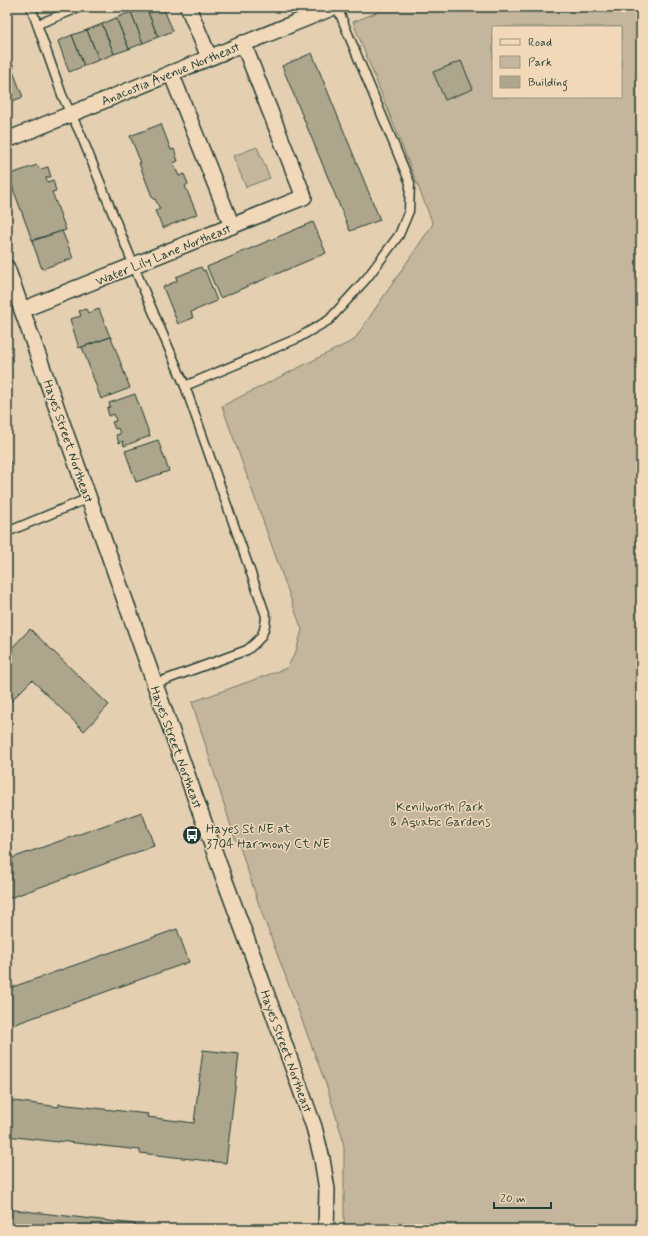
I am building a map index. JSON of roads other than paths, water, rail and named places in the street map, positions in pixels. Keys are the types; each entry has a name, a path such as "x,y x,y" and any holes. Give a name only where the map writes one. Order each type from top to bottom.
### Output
{"street":[{"path":"188,7 209,57"},
{"name":"Anacostia Avenue Northeast","path":"7,140 243,43 336,7"},
{"name":"Water Lily Lane Northeast","path":"22,310 304,197 243,43"},
{"path":"171,73 232,226"},
{"name":"Hayes Street Northeast","path":"7,268 154,684 314,1127 325,1174 327,1190 326,1229"}],"lane":[{"path":"31,7 62,95 72,114 185,386 266,616 266,626 263,634 256,643 247,650 154,684"},
{"path":"38,24 81,7"},
{"path":"185,386 296,339 329,320 367,278 399,235 409,211 410,183 336,7"},
{"path":"7,532 89,498"}],"place":[{"name":"Hayes St NE at 3704 Harmony Ct NE","path":"192,835"}],"park label":[{"name":"Kenilworth Park & Aquatic Gardens","path":"440,814"}]}
